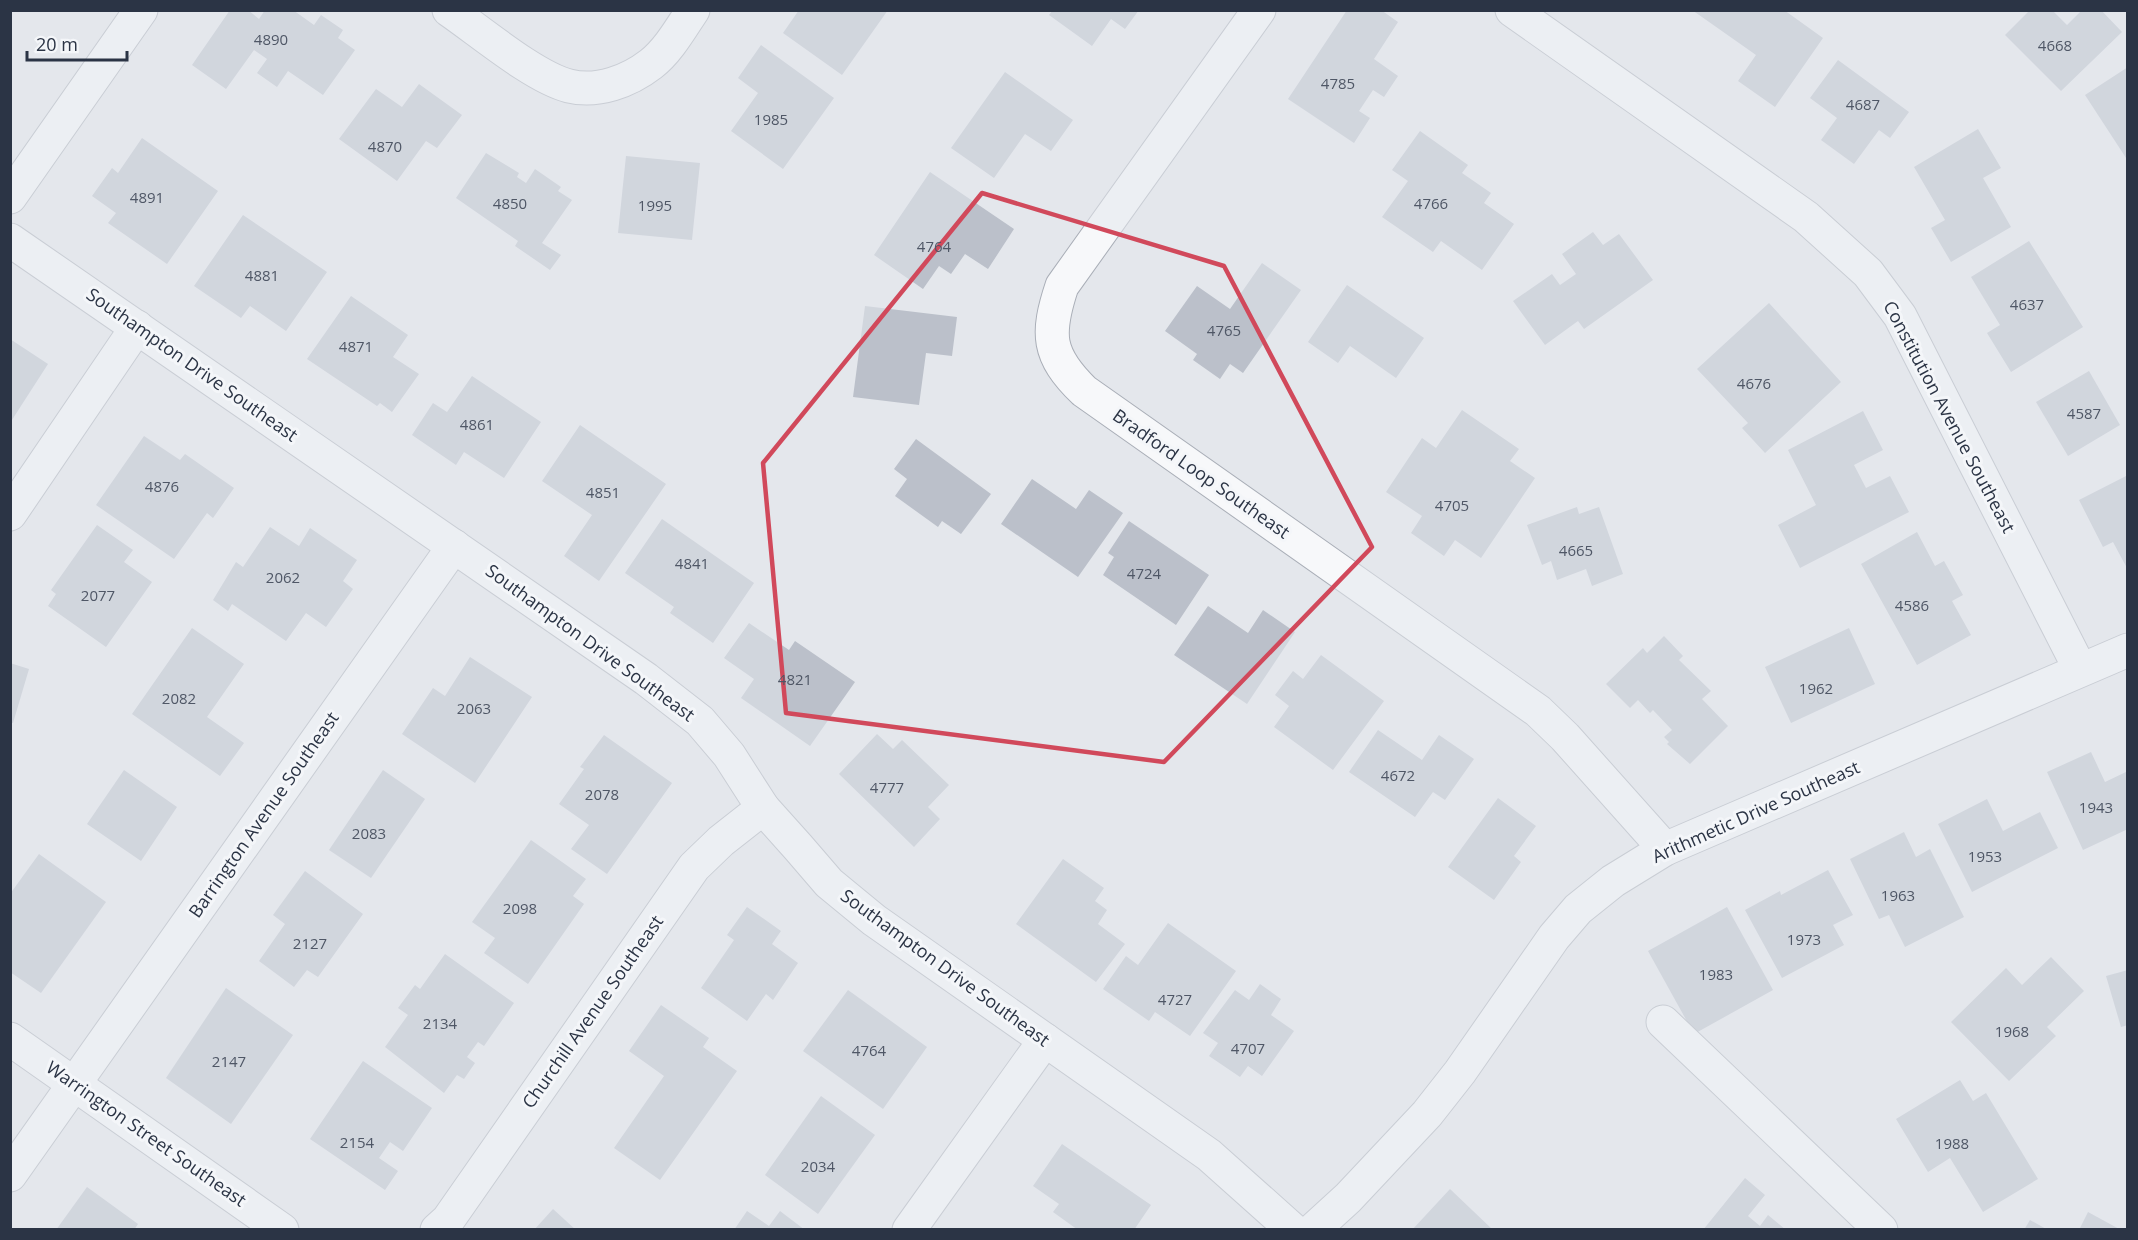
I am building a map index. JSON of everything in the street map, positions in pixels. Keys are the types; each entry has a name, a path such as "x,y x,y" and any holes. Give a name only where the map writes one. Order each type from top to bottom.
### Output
{"street":[{"path":"10,197 141,10"},
{"path":"449,10 536,70 569,86 597,87 623,82 652,63 693,10"},
{"name":"Bradford Loop Southeast","path":"1259,10 1062,286 1052,316 1052,343 1063,371 1084,391 1538,711 1565,737 1665,849"},
{"name":"Constitution Avenue Southeast","path":"1512,10 1806,217 1868,273 1900,316 2080,669"},
{"name":"Southampton Drive Southeast","path":"10,240 646,679 700,722 729,755 763,808 830,883 874,920 1209,1155 1293,1230"},
{"path":"10,513 137,327"},
{"name":"Barrington Avenue Southeast","path":"10,1175 454,546"},
{"name":"Arithmetic Drive Southeast","path":"1313,1230 1348,1198 1427,1114 1460,1072 1554,937 1578,909 1614,881 1665,849 2127,650"},
{"name":"Churchill Avenue Southeast","path":"437,1230 448,1220 694,867 721,841 763,808"},
{"path":"1663,1022 1881,1230"},
{"name":"Warrington Street Southeast","path":"10,1039 282,1230"},
{"path":"909,1230 1045,1040"}],"highlighted area":[{"path":"982,193 1224,266 1372,547 1164,762 786,713 763,463"}],"building":[{"path":"230,10 248,10 259,19 265,10 293,10 314,25 321,15 343,30 338,38 355,50 323,95 288,71 277,87 257,73 267,59 254,50 226,89 192,65"},
{"path":"799,10 888,10 842,75 783,33"},
{"path":"1053,10 1139,10 1125,29 1111,19 1092,46 1049,15"},
{"path":"1347,10 1381,10 1398,22 1374,59 1398,76 1384,97 1373,90 1359,111 1370,118 1354,143 1288,99"},
{"path":"1692,10 1784,10 1823,38 1775,107 1738,81 1756,55"},
{"path":"2030,10 2052,10 2067,25 2082,10 2101,10 2122,32 2061,91 2005,35"},
{"path":"761,45 834,98 783,169 731,131 758,93 738,78"},
{"path":"1838,60 1909,112 1890,138 1879,130 1854,164 1821,140 1837,118 1810,98"},
{"path":"2128,67 2128,161 2085,95"},
{"path":"1005,72 1073,120 1051,151 1025,134 994,178 951,148"},
{"path":"419,84 462,115 437,148 426,141 397,181 339,139 376,89 402,107"},
{"path":"1978,129 2001,168 1983,178 2011,227 1951,262 1931,228 1945,220 1914,167"},
{"path":"1420,131 1468,165 1462,173 1491,193 1484,203 1514,224 1482,270 1441,241 1433,252 1382,217 1408,181 1392,170"},
{"path":"142,138 218,191 167,264 108,223 116,213 92,196 112,168 118,173"},
{"path":"486,153 519,173 517,177 526,183 535,169 561,187 558,191 572,200 542,243 561,255 550,270 515,246 518,241 456,198"},
{"path":"626,156 700,163 692,240 618,233"},
{"path":"930,172 1014,229 988,269 965,254 951,274 939,266 923,289 874,255"},
{"path":"243,215 327,272 286,331 250,306 241,318 194,286"},
{"path":"1593,232 1603,245 1619,234 1653,280 1584,329 1578,321 1545,345 1513,301 1552,274 1560,285 1576,274 1562,254"},
{"path":"2029,241 2083,327 2011,372 1987,333 2000,325 1971,277"},
{"path":"1262,263 1301,290 1243,373 1230,364 1220,379 1193,360 1197,354 1165,331 1197,286 1230,309"},
{"path":"1347,285 1424,338 1396,378 1350,346 1338,363 1308,342"},
{"path":"351,296 408,335 393,357 419,374 392,412 380,403 377,406 307,359"},
{"path":"1769,303 1841,382 1765,453 1742,428 1748,423 1697,369"},
{"path":"865,306 957,317 952,356 926,353 919,405 853,397"},
{"path":"10,339 48,364 10,423"},
{"path":"2089,371 2120,425 2068,456 2036,402"},
{"path":"472,376 541,422 504,478 464,452 456,465 412,435 433,403 447,412"},
{"path":"1462,410 1519,449 1510,461 1535,478 1481,558 1455,540 1444,556 1411,533 1422,516 1386,492 1422,438 1436,448"},
{"path":"1863,411 1883,450 1854,465 1866,488 1890,476 1909,512 1800,568 1778,525 1816,505 1788,450"},
{"path":"580,425 666,484 599,581 564,556 592,515 542,481"},
{"path":"144,436 180,460 185,454 234,488 213,518 207,513 174,559 96,505"},
{"path":"916,439 991,494 961,534 942,521 938,527 895,496 907,479 894,469"},
{"path":"2128,475 2128,570 2113,542 2103,547 2079,500"},
{"path":"1032,479 1076,509 1089,490 1123,513 1078,577 1001,524"},
{"path":"1577,507 1579,514 1599,507 1623,574 1592,586 1586,569 1557,580 1551,561 1542,565 1527,525"},
{"path":"662,519 754,583 713,643 670,613 674,607 625,573"},
{"path":"1129,521 1209,575 1176,625 1103,575 1114,557 1108,553"},
{"path":"97,525 133,550 124,562 152,582 106,647 48,606 56,594 51,590"},
{"path":"270,527 299,546 310,528 357,560 343,581 353,589 326,627 306,613 286,641 232,604 228,611 213,600 236,562 243,567"},
{"path":"1917,532 1935,566 1944,561 1963,595 1952,601 1971,635 1917,665 1861,564"},
{"path":"1208,606 1248,633 1263,610 1295,632 1247,704 1174,655"},
{"path":"749,623 789,650 795,641 855,682 810,746 741,698 754,679 724,658"},
{"path":"192,628 244,664 207,717 244,743 220,776 132,714"},
{"path":"1849,628 1875,684 1791,723 1765,667"},
{"path":"1664,636 1683,656 1679,660 1711,691 1702,699 1728,726 1690,764 1667,744 1669,742 1664,737 1672,730 1653,710 1650,713 1638,700 1630,708 1606,684 1643,648 1647,653"},
{"path":"1321,655 1384,701 1333,770 1274,727 1289,706 1275,695 1293,671 1303,679"},
{"path":"470,657 532,697 475,783 402,734 433,688 445,696"},
{"path":"10,663 29,669 13,723 10,722"},
{"path":"1378,730 1422,760 1439,735 1474,759 1445,800 1433,792 1415,817 1349,772"},
{"path":"877,734 893,749 902,740 949,785 928,807 940,819 914,847 839,774"},
{"path":"604,735 672,783 607,874 571,849 589,825 559,804 584,769 580,767"},
{"path":"2091,752 2105,782 2128,771 2128,829 2083,850 2047,772"},
{"path":"124,770 177,807 141,861 87,824"},
{"path":"383,770 425,799 371,878 329,850"},
{"path":"1498,798 1536,826 1514,856 1521,862 1494,900 1448,867"},
{"path":"1987,799 2003,831 2040,812 2058,848 1972,892 1938,824"},
{"path":"1904,832 1916,857 1930,849 1964,917 1905,947 1889,915 1879,919 1850,859"},
{"path":"531,840 586,879 573,896 584,904 528,984 484,953 495,938 472,922"},
{"path":"39,854 106,902 41,993 10,972 10,894"},
{"path":"1063,859 1104,888 1095,901 1107,910 1098,924 1125,944 1096,982 1016,924"},
{"path":"1828,870 1853,915 1833,925 1844,945 1782,978 1745,910 1780,891 1781,895"},
{"path":"305,871 363,914 318,977 307,970 294,987 259,961 285,924 273,915"},
{"path":"747,907 781,931 772,944 798,963 773,1000 766,994 747,1021 701,988 734,940 727,935"},
{"path":"1727,907 1773,990 1694,1034 1648,951"},
{"path":"1168,923 1236,971 1190,1036 1155,1012 1149,1021 1103,989 1126,956 1138,965"},
{"path":"445,954 514,1003 484,1046 478,1042 467,1057 475,1063 464,1079 457,1075 444,1093 385,1047 408,1015 398,1008 415,985 420,989"},
{"path":"2051,957 2084,991 2047,1027 2056,1036 2009,1081 1951,1022 2006,968 2022,985"},
{"path":"2128,970 2128,1025 2121,1027 2106,976"},
{"path":"1260,984 1281,999 1271,1015 1294,1031 1262,1076 1248,1066 1240,1077 1209,1056 1218,1043 1203,1033 1235,990 1249,1000"},
{"path":"226,988 293,1035 231,1124 166,1078"},
{"path":"848,990 927,1047 883,1109 803,1051"},
{"path":"661,1005 709,1038 703,1047 737,1071 660,1180 614,1148 664,1076 629,1051"},
{"path":"363,1061 432,1108 403,1151 390,1142 379,1158 398,1171 385,1190 310,1139"},
{"path":"1960,1080 1973,1101 1986,1093 2038,1179 1983,1212 1950,1158 1928,1172 1896,1119"},
{"path":"821,1096 875,1135 818,1214 765,1175"},
{"path":"1062,1144 1151,1205 1134,1230 1078,1230 1053,1212 1059,1204 1033,1186"},
{"path":"1745,1178 1765,1195 1748,1216 1760,1226 1768,1215 1786,1230 1703,1230"},
{"path":"87,1187 138,1224 134,1230 56,1230"},
{"path":"1450,1189 1493,1230 1412,1230"},
{"path":"553,1209 576,1230 534,1230"},
{"path":"747,1211 769,1226 780,1211 805,1230 734,1230"},
{"path":"2088,1212 2121,1230 2079,1230"},
{"path":"2030,1220 2048,1230 2024,1230"}]}
